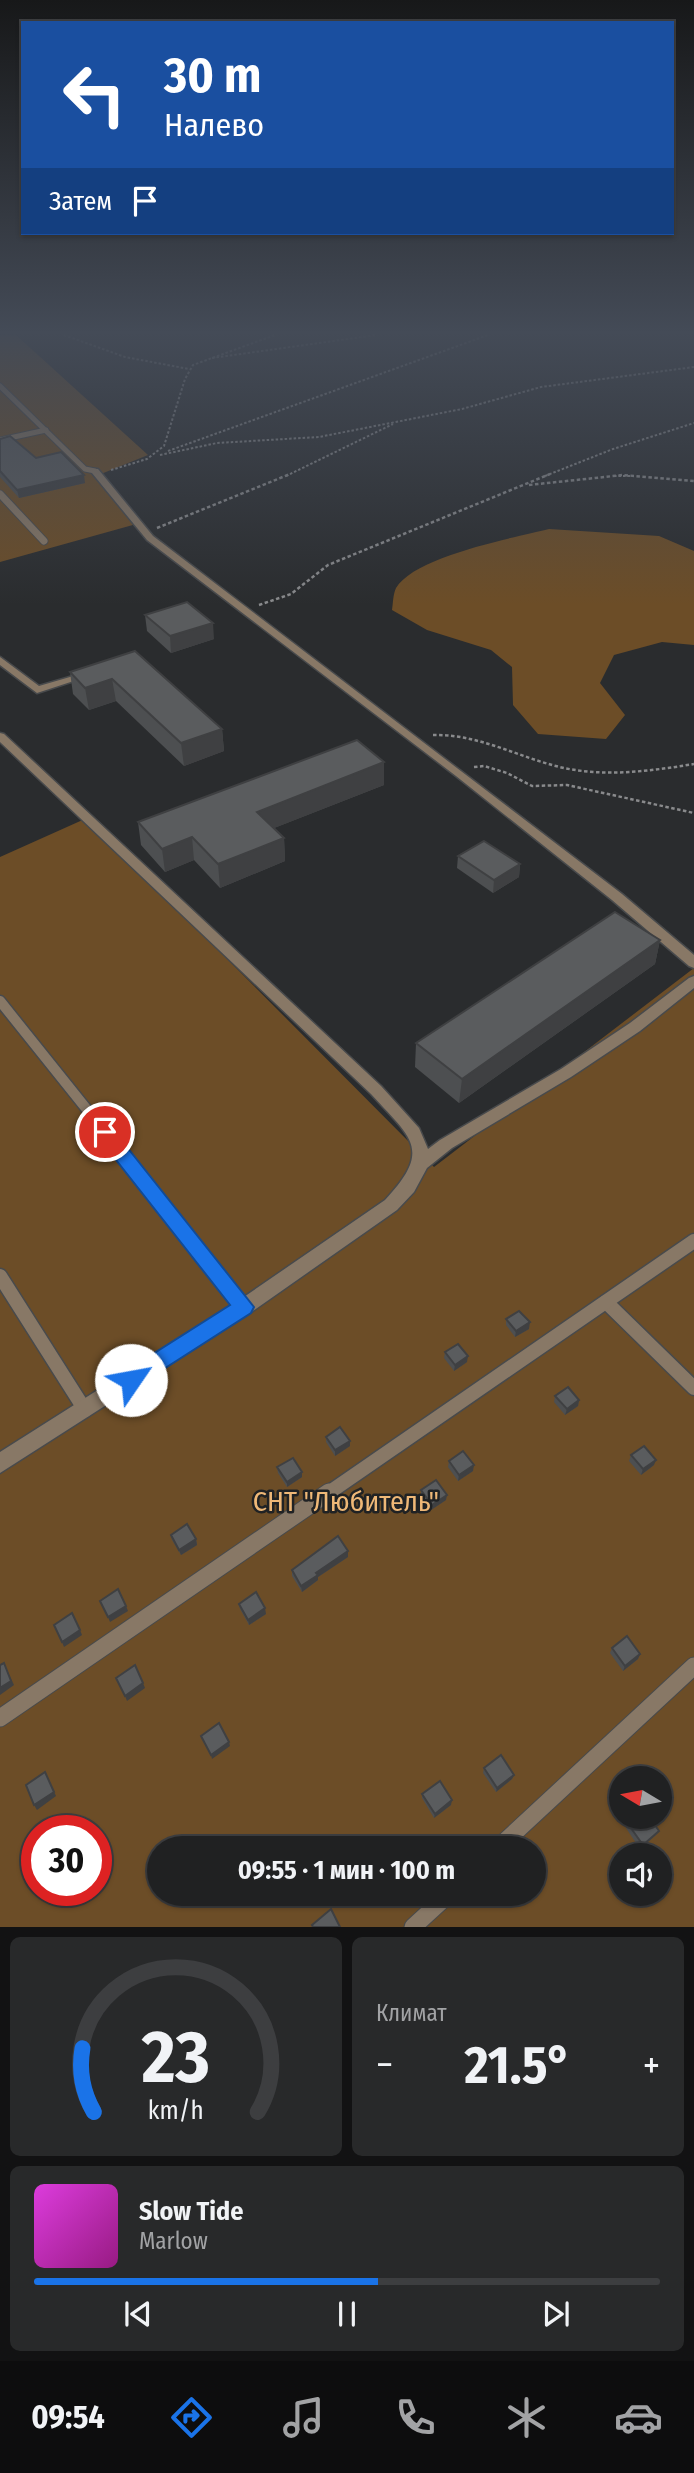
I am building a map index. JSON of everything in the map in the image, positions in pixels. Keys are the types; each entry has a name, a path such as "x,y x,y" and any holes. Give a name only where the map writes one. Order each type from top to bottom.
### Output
{"street":[{"path":"96,472 134,514 145,533 454,769 617,897 694,963"},
{"path":"0,660 37,690 102,670"},
{"path":"0,736 376,1090 420,1138 423,1163"},
{"path":"0,1463 244,1307 391,1205 411,1186 423,1163 446,1144 635,1027 694,981"}],"lane":[{"path":"41,425 85,469 96,472"},
{"path":"0,440 46,430"},
{"path":"0,494 44,541"},
{"path":"0,1001 244,1307"},
{"path":"0,1718 694,1241"},
{"path":"0,1276 85,1410"},
{"path":"606,1303 694,1388"},
{"path":"511,1836 694,1667"},
{"path":"413,1927 436,1906"}],"path":[{"path":"160,455 173,425"},
{"path":"160,455 242,425"},
{"path":"96,472 217,443 318,437 380,425"},
{"path":"145,533 313,465 392,425"},
{"path":"244,609 278,601 328,565 613,449 688,425"},
{"path":"527,485 622,475 694,481"},
{"path":"417,741 446,734 470,738 566,769 610,772 661,770 694,764"},
{"path":"454,769 484,766 532,786 567,785 694,813"}],"green space":[{"path":"0,425 115,425 148,455 96,476 140,523 0,562"},
{"path":"549,529 659,536 694,551 694,645 662,642 614,655 600,683 625,715 606,739 538,734 513,705 512,667 491,650 427,630 392,610 396,588 423,567 466,550"},
{"name":"СНТ \"Любитель\"","path":"87,818 434,1167 694,968 694,1927 0,1927 0,857"}],"building":[{"path":"10,436 36,458 61,452 84,475 17,490 0,471 0,439"},
{"path":"187,602 213,623 170,636 145,615"},
{"path":"135,651 222,729 181,743 112,679 85,688 70,672"},
{"path":"357,740 384,762 257,812 284,838 218,864 192,837 162,849 138,822"},
{"path":"484,841 520,864 494,880 458,856"},
{"path":"615,912 660,940 462,1079 416,1043"},
{"path":"519,1311 530,1322 516,1331 506,1319"},
{"path":"458,1344 468,1356 455,1365 445,1352"},
{"path":"568,1387 579,1400 567,1409 555,1396"},
{"path":"340,1427 350,1441 335,1450 326,1437"},
{"path":"644,1446 656,1460 643,1469 631,1455"},
{"path":"463,1451 474,1465 459,1475 449,1461"},
{"path":"293,1458 302,1472 287,1482 277,1467"},
{"path":"436,1480 447,1495 432,1505 421,1490"},
{"path":"187,1524 196,1539 179,1550 171,1535"},
{"path":"338,1536 348,1551 301,1586 292,1570"},
{"path":"118,1589 126,1606 108,1617 100,1601"},
{"path":"256,1592 265,1608 248,1620 239,1604"},
{"path":"72,1613 80,1630 62,1642 54,1625"},
{"path":"627,1636 640,1654 625,1666 612,1648"},
{"path":"4,1663 11,1681 0,1688 0,1665"},
{"path":"135,1665 143,1683 125,1696 116,1678"},
{"path":"219,1723 229,1742 211,1755 201,1736"},
{"path":"501,1755 514,1775 497,1788 484,1768"},
{"path":"45,1772 54,1792 34,1805 26,1785"},
{"path":"440,1781 452,1800 435,1814 422,1794"},
{"path":"632,1829 658,1829 659,1831 645,1843 642,1843"},
{"path":"331,1909 340,1927 313,1927 312,1925"}],"route":[{"path":"105,1132 244,1307 131,1380"}]}
